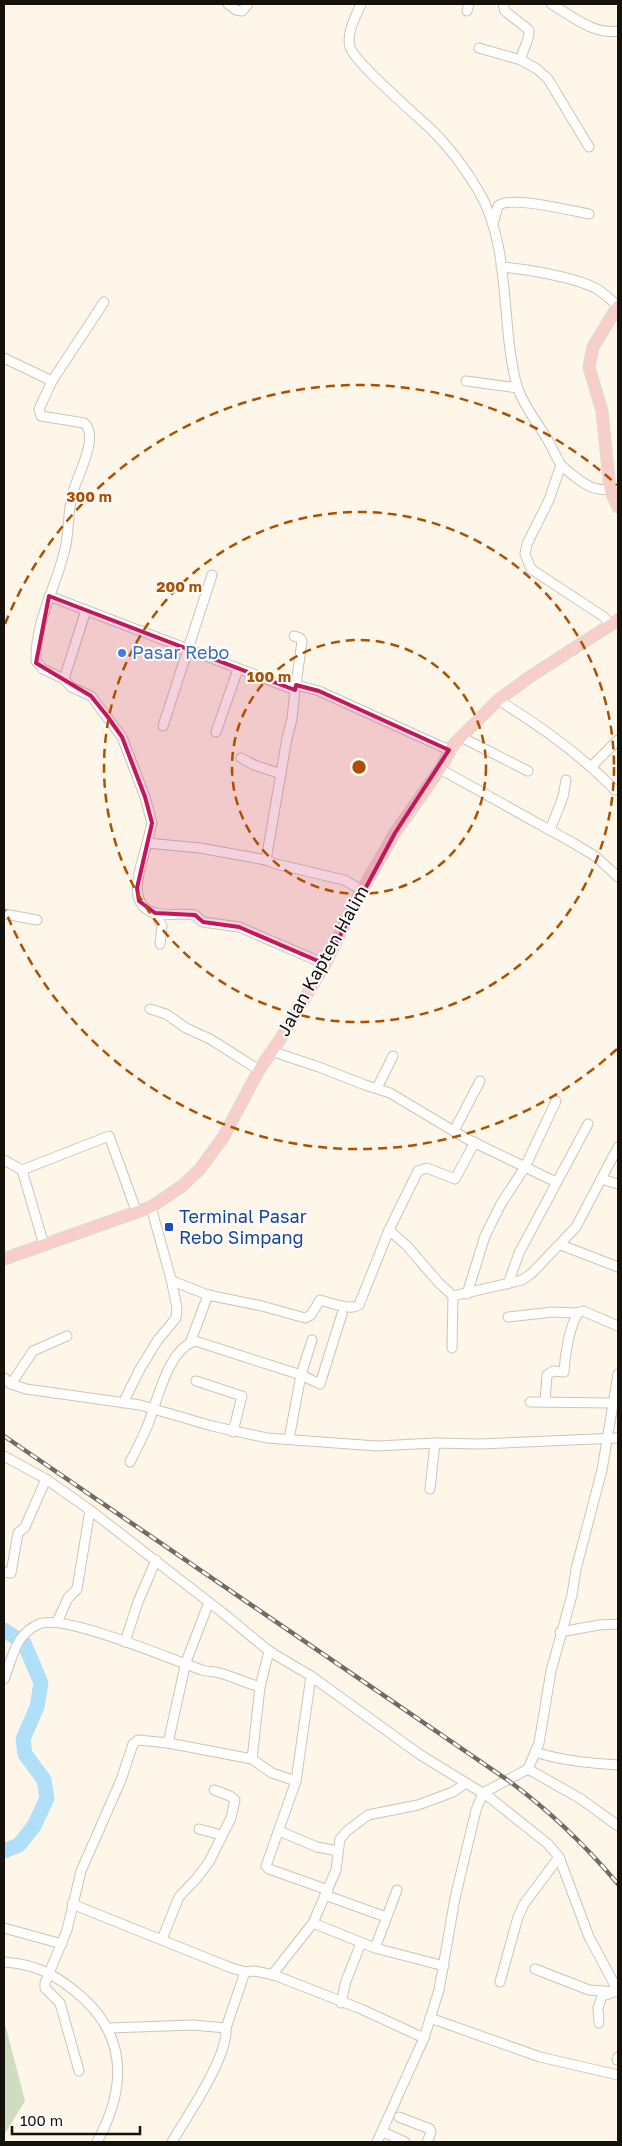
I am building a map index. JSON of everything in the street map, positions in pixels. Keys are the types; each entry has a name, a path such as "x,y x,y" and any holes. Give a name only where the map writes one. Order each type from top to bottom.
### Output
{"main road":[{"path":"618,306 593,347 589,368 602,411 610,490 618,507"},
{"name":"Jalan Kapten Halim","path":"4,1259 151,1207 171,1196 200,1169 224,1136 259,1070 325,964 362,890 395,833 440,769 449,750 498,700 531,676 615,622"}],"street":[{"path":"228,4 236,10 242,11 248,4"},
{"path":"361,4 349,34 350,47 381,82 434,132 479,191 493,224 498,243 511,354 518,388 531,415 561,465 577,479 596,490 610,490"},
{"path":"504,4 505,11 528,30 529,36 522,50 521,60"},
{"path":"550,4 590,27 618,31"},
{"path":"479,48 521,60 537,69 548,79 588,147"},
{"path":"493,224 498,206 506,202 542,205 589,214"},
{"path":"501,267 528,270 587,285 597,289 618,306"},
{"path":"104,302 52,381 39,413 44,417 84,423 87,427 89,438 85,459 72,492 65,551 42,620 36,660 42,670 64,679 71,687 91,696 122,737 145,797 152,823 136,893 139,901 155,913 162,926 160,944"},
{"path":"4,358 52,381"},
{"path":"466,380 518,388"},
{"path":"561,465 549,500 527,544 525,554 527,562 531,569 604,617 615,622"},
{"path":"163,726 212,575"},
{"path":"49,596 238,669 296,688 318,691 449,750"},
{"path":"64,679 86,610"},
{"path":"266,860 292,719 302,641 294,636"},
{"path":"216,732 238,669"},
{"path":"498,700 536,722 592,766 615,790"},
{"path":"461,738 528,771"},
{"path":"592,766 618,740"},
{"path":"240,758 281,774"},
{"path":"440,769 595,856 618,877"},
{"path":"550,830 564,797 566,780"},
{"path":"147,843 200,848 266,860 344,880 362,890"},
{"path":"155,913 195,915 203,922 239,927 325,964"},
{"path":"4,914 38,920"},
{"path":"150,1009 166,1014 186,1028 210,1039 259,1070"},
{"path":"271,1051 390,1093 454,1131 556,1182"},
{"path":"377,1088 393,1056"},
{"path":"454,1131 480,1082"},
{"path":"467,1294 485,1236 501,1204 525,1167 556,1101"},
{"path":"508,1284 519,1253 588,1124"},
{"path":"22,1170 109,1136 137,1213"},
{"path":"171,1279 208,1295 262,1306 301,1318 311,1315 320,1300 356,1307 359,1304 389,1230 418,1171 427,1168 455,1179 475,1142"},
{"path":"453,1296 508,1284 522,1280 531,1274 561,1245 576,1227 618,1147"},
{"path":"4,1160 22,1170 44,1245"},
{"path":"602,1179 618,1184"},
{"path":"123,1403 157,1341 176,1318 177,1308 171,1279 151,1207"},
{"path":"389,1230 407,1246 439,1283 453,1296 452,1348"},
{"path":"561,1245 618,1267"},
{"path":"130,1462 148,1426 171,1366 190,1343 208,1295"},
{"path":"508,1317 553,1312 578,1313 583,1311 618,1326"},
{"path":"546,1401 547,1375 553,1371 564,1372 566,1345 578,1313"},
{"path":"190,1343 195,1341 301,1374 320,1384 342,1314"},
{"path":"67,1336 33,1351 7,1381 26,1390 154,1408 233,1432 267,1438 377,1446 618,1438"},
{"path":"289,1439 301,1374 312,1340"},
{"path":"377,2142 424,2038 430,2018 444,1966 455,1898 476,1810 483,1793 509,1781 528,1769 539,1743 551,1671 560,1632 572,1595 608,1438 612,1402 618,1374"},
{"path":"196,1381 242,1396 233,1432"},
{"path":"530,1402 612,1402"},
{"path":"430,1489 434,1443"},
{"path":"4,1456 46,1479 90,1510 156,1560 269,1651 284,1658 311,1676 403,1743 483,1793 548,1844 559,1857 589,1937 617,1992"},
{"path":"4,1572 11,1573 18,1533 25,1527 46,1479"},
{"path":"57,1622 68,1598 77,1589 90,1510"},
{"path":"125,1642 138,1602 156,1560"},
{"path":"168,1743 186,1662 209,1602"},
{"path":"4,1679 11,1655 24,1634 38,1624 47,1621 57,1622 125,1642 186,1662 203,1670 260,1686"},
{"path":"560,1632 599,1625 618,1624"},
{"path":"252,1759 260,1686 269,1651"},
{"path":"311,1676 296,1781 266,1866 269,1870 386,1917"},
{"path":"79,2071 60,2003 45,1988 62,1944 81,1871 121,1780 133,1744 138,1740 168,1743 252,1759 272,1773 296,1781"},
{"path":"536,1752 583,1763 618,1765"},
{"path":"528,1769 581,1799 618,1826"},
{"path":"272,1975 312,1923 338,1862 340,1839 363,1818 418,1805 453,1792 466,1783"},
{"path":"162,1939 179,1896 196,1879 208,1862 231,1818 235,1800 214,1790"},
{"path":"199,1829 221,1835"},
{"path":"279,1831 317,1847 338,1851"},
{"path":"500,1982 507,1953 524,1904 559,1857"},
{"path":"375,1948 397,1890"},
{"path":"72,1904 245,1972 254,1971 272,1975 424,2038"},
{"path":"312,1923 375,1948 444,1966"},
{"path":"4,1928 62,1944"},
{"path":"341,2003 346,1981 361,1943"},
{"path":"4,1962 15,1962 51,1972 92,2006 109,2028 116,2062 118,2085 116,2099 97,2142"},
{"path":"535,1969 589,1990 617,1992"},
{"path":"172,2142 218,2062 227,2038 226,2028 245,1972"},
{"path":"599,2023 598,2008 602,1996 617,1992"},
{"path":"430,2018 540,2057 618,2075"},
{"path":"109,2028 193,2025 226,2028"},
{"path":"399,2117 430,2130 431,2133 427,2142"},
{"path":"383,2132 405,2142"}],"highlighted area":[{"path":"49,596 295,690 296,685 319,691 449,750 395,833 325,964 239,927 203,922 195,915 155,913 139,901 137,888 152,823 145,797 122,737 91,696 36,663"}],"green space":[{"path":"4,2020 25,2101 4,2135"}],"waterway":[{"path":"4,1630 24,1643 41,1683 37,1707 23,1739 25,1754 44,1780 47,1798 34,1826 19,1845 4,1851"}],"railway":[{"path":"4,1436 509,1781 539,1804 566,1829 618,1884"}],"place":[{"name":"Pasar Rebo","path":"122,653"},
{"name":"Terminal Pasar Rebo Simpang","path":"169,1227"}]}
